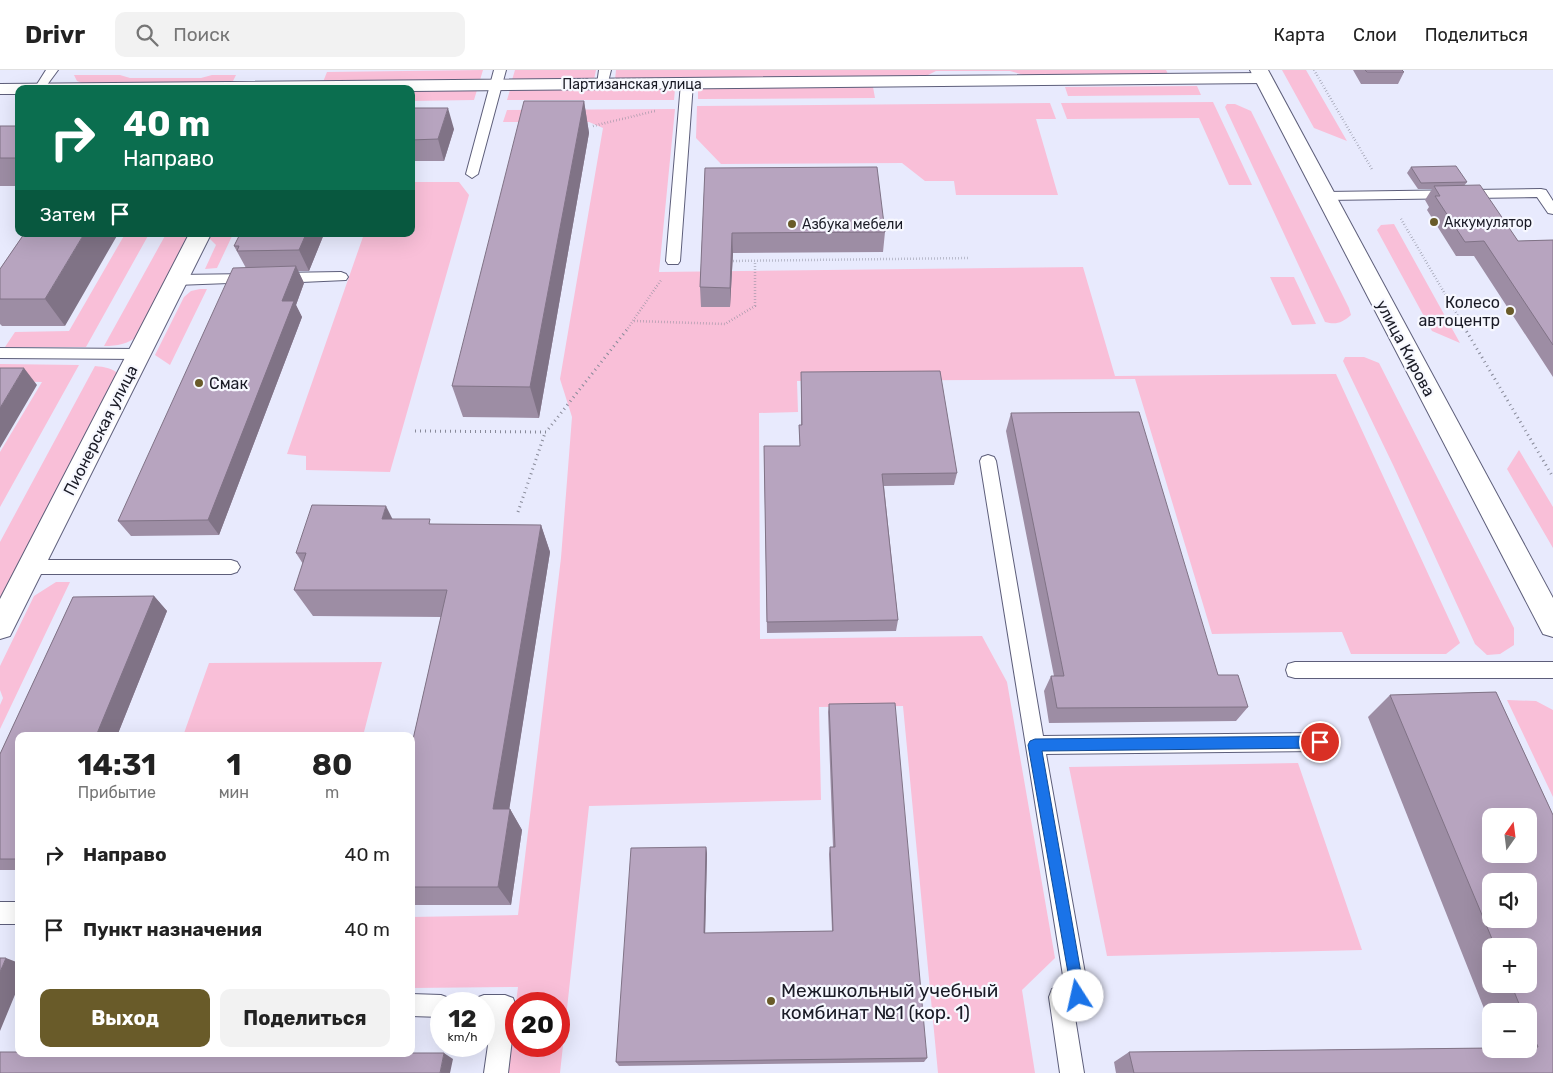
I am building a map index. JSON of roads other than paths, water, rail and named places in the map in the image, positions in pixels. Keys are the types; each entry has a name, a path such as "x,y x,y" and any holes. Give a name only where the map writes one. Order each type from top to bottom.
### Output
{"street":[{"path":"276,85 283,70"},
{"name":"Партизанская улица","path":"335,85 498,77 604,77 687,83 1261,74"},
{"name":"улица Кирова","path":"1261,74 1553,625"},
{"name":"Партизанская улица","path":"0,89 15,89"},
{"name":"Пионерская улица","path":"0,627 198,237"}],"lane":[{"path":"42,85 52,70"},
{"path":"472,174 498,77"},
{"path":"673,261 687,83"},
{"path":"1326,196 1541,194 1553,210"},
{"path":"176,280 341,277"},
{"path":"0,353 138,354"},
{"path":"988,461 1035,745 1069,996 1072,1073"},
{"path":"31,567 231,566"},
{"path":"1295,670 1553,670"},
{"path":"1035,745 1320,742"},
{"path":"0,913 15,913"},
{"path":"415,1005 430,1006"},
{"path":"495,1006 505,1006 496,1073"}],"place":[{"name":"Аккумулятор","path":"1434,222"},
{"name":"Азбука мебели","path":"792,224"},
{"name":"Колесо автоцентр","path":"1510,311"},
{"name":"Смак","path":"199,383"},
{"name":"Межшкольный учебный комбинат №1 (кор. 1)","path":"771,1001"}]}
